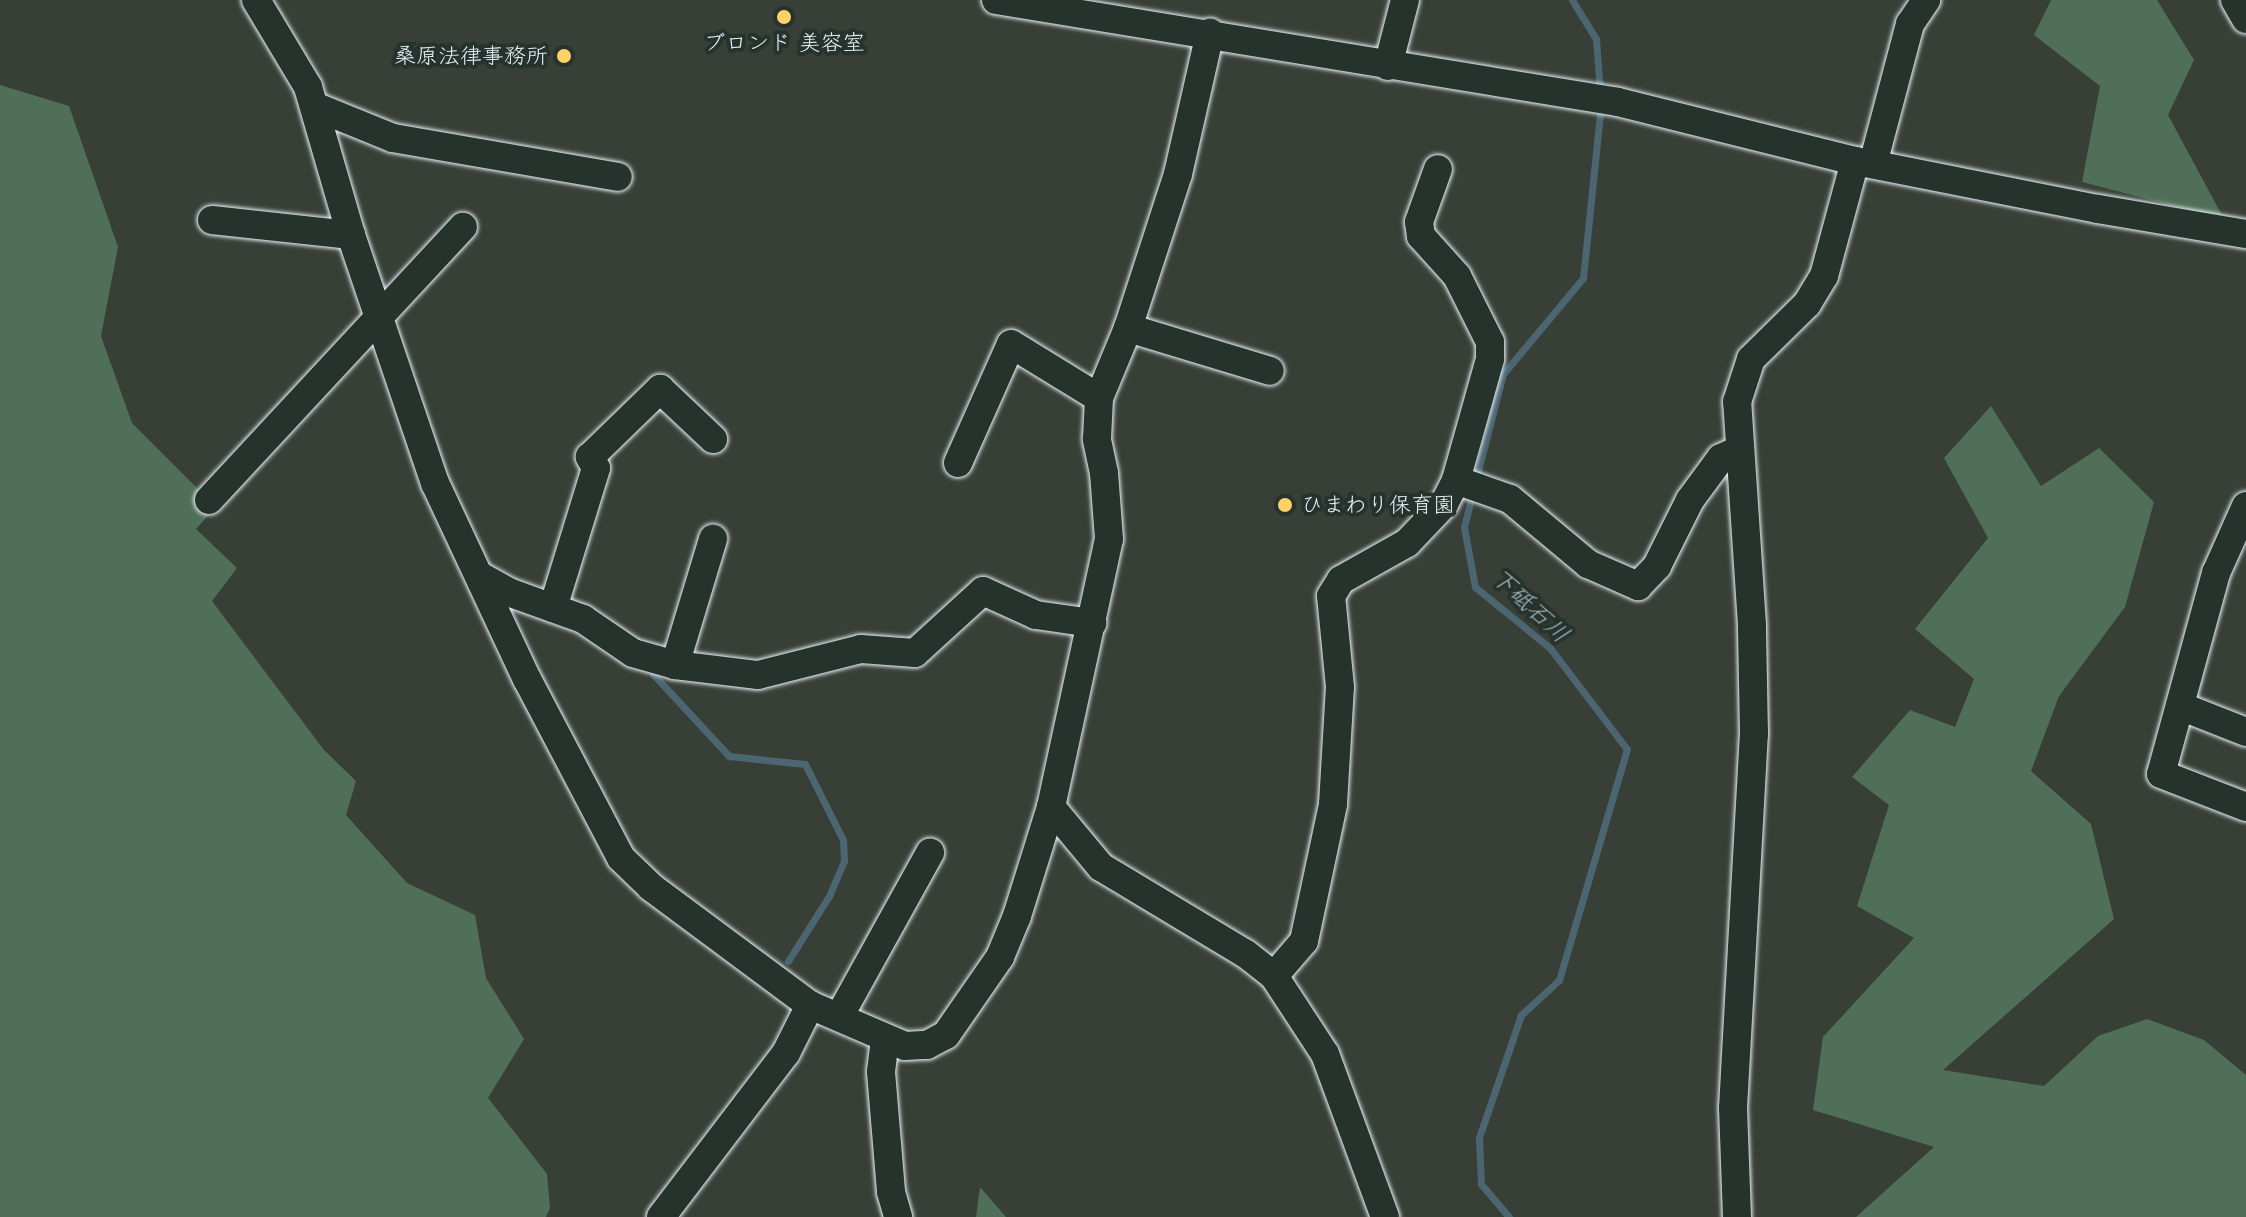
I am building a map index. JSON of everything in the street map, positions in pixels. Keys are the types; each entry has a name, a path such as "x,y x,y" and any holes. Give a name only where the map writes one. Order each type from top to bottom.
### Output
{"street":[{"path":"256,0 308,87 351,235 435,483 527,679 621,858 651,887 810,1005 905,1046 927,1045 946,1035 966,1011 1000,957 1051,807 1109,539 1104,473 1097,439 1099,398 1128,328 1178,174 1210,33"},
{"path":"996,0 1604,100 1864,163 2098,209 2246,234"},
{"path":"1388,66 1405,0"},
{"path":"1737,1217 1733,1108 1754,734 1752,625 1737,402 1751,359 1807,304 1824,276 1910,24 1926,0"},
{"path":"2235,0 2246,19"},
{"path":"314,106 393,138 618,177"},
{"path":"1274,976 1304,941 1333,804 1340,687 1331,596 1341,580 1407,543 1429,523 1456,480 1490,359 1490,342 1457,276 1421,236 1419,222 1438,169"},
{"path":"212,220 351,235"},
{"path":"209,500 463,227"},
{"path":"1128,328 1270,371"},
{"path":"958,463 1011,344 1099,398"},
{"path":"553,608 596,468 590,457 660,389 713,439"},
{"path":"1456,480 1510,499 1588,564 1638,586 1657,566 1690,500 1721,458 1739,450"},
{"path":"2246,506 2216,573 2161,774 2246,807"},
{"path":"675,665 713,539"},
{"path":"480,576 511,593 583,619 633,653 675,665 758,675 861,649 915,653 983,591 1036,615 1092,623"},
{"path":"2180,706 2246,732"},
{"path":"1051,807 1101,867 1246,954 1274,976 1325,1054 1385,1217"},
{"path":"839,1017 930,853"},
{"path":"661,1217 786,1053 810,1005"},
{"path":"885,1039 881,1072 891,1192 898,1217"}],"green space":[{"path":"2051,0 2157,0 2194,60 2168,115 2224,219 2082,182 2100,86 2034,35"},
{"path":"0,85 69,106 118,247 101,336 132,423 216,507 196,529 237,568 212,601 324,750 356,781 346,815 407,883 475,915 486,978 524,1039 488,1098 547,1174 550,1208 546,1217 0,1217"},
{"path":"1991,406 2041,486 2099,448 2154,502 2125,607 2059,696 2031,771 2091,824 2114,919 1943,1070 2044,1086 2098,1036 2147,1019 2204,1040 2246,1075 2246,1217 1856,1217 1934,1147 1813,1110 1823,1037 1914,938 1857,906 1889,805 1852,777 1910,710 1955,727 1974,679 1915,629 1988,538 1944,458"},
{"path":"980,1187 1006,1217 976,1217"}],"waterway":[{"name":"下砥石川","path":"1572,0 1596,39 1600,92"},
{"name":"下砥石川","path":"1476,479 1503,374 1583,278 1601,104"},
{"name":"下砥石川","path":"1473,491 1464,527 1475,587 1550,648 1627,749 1559,980 1521,1015 1479,1138 1481,1184 1509,1217"},
{"path":"653,674 729,756 805,764 843,840 844,861 829,896 788,961"}],"place":[{"name":"ブロンド 美容室","path":"784,17"},
{"name":"桑原法律事務所","path":"564,56"},
{"name":"ひまわり保育園","path":"1285,505"}]}
